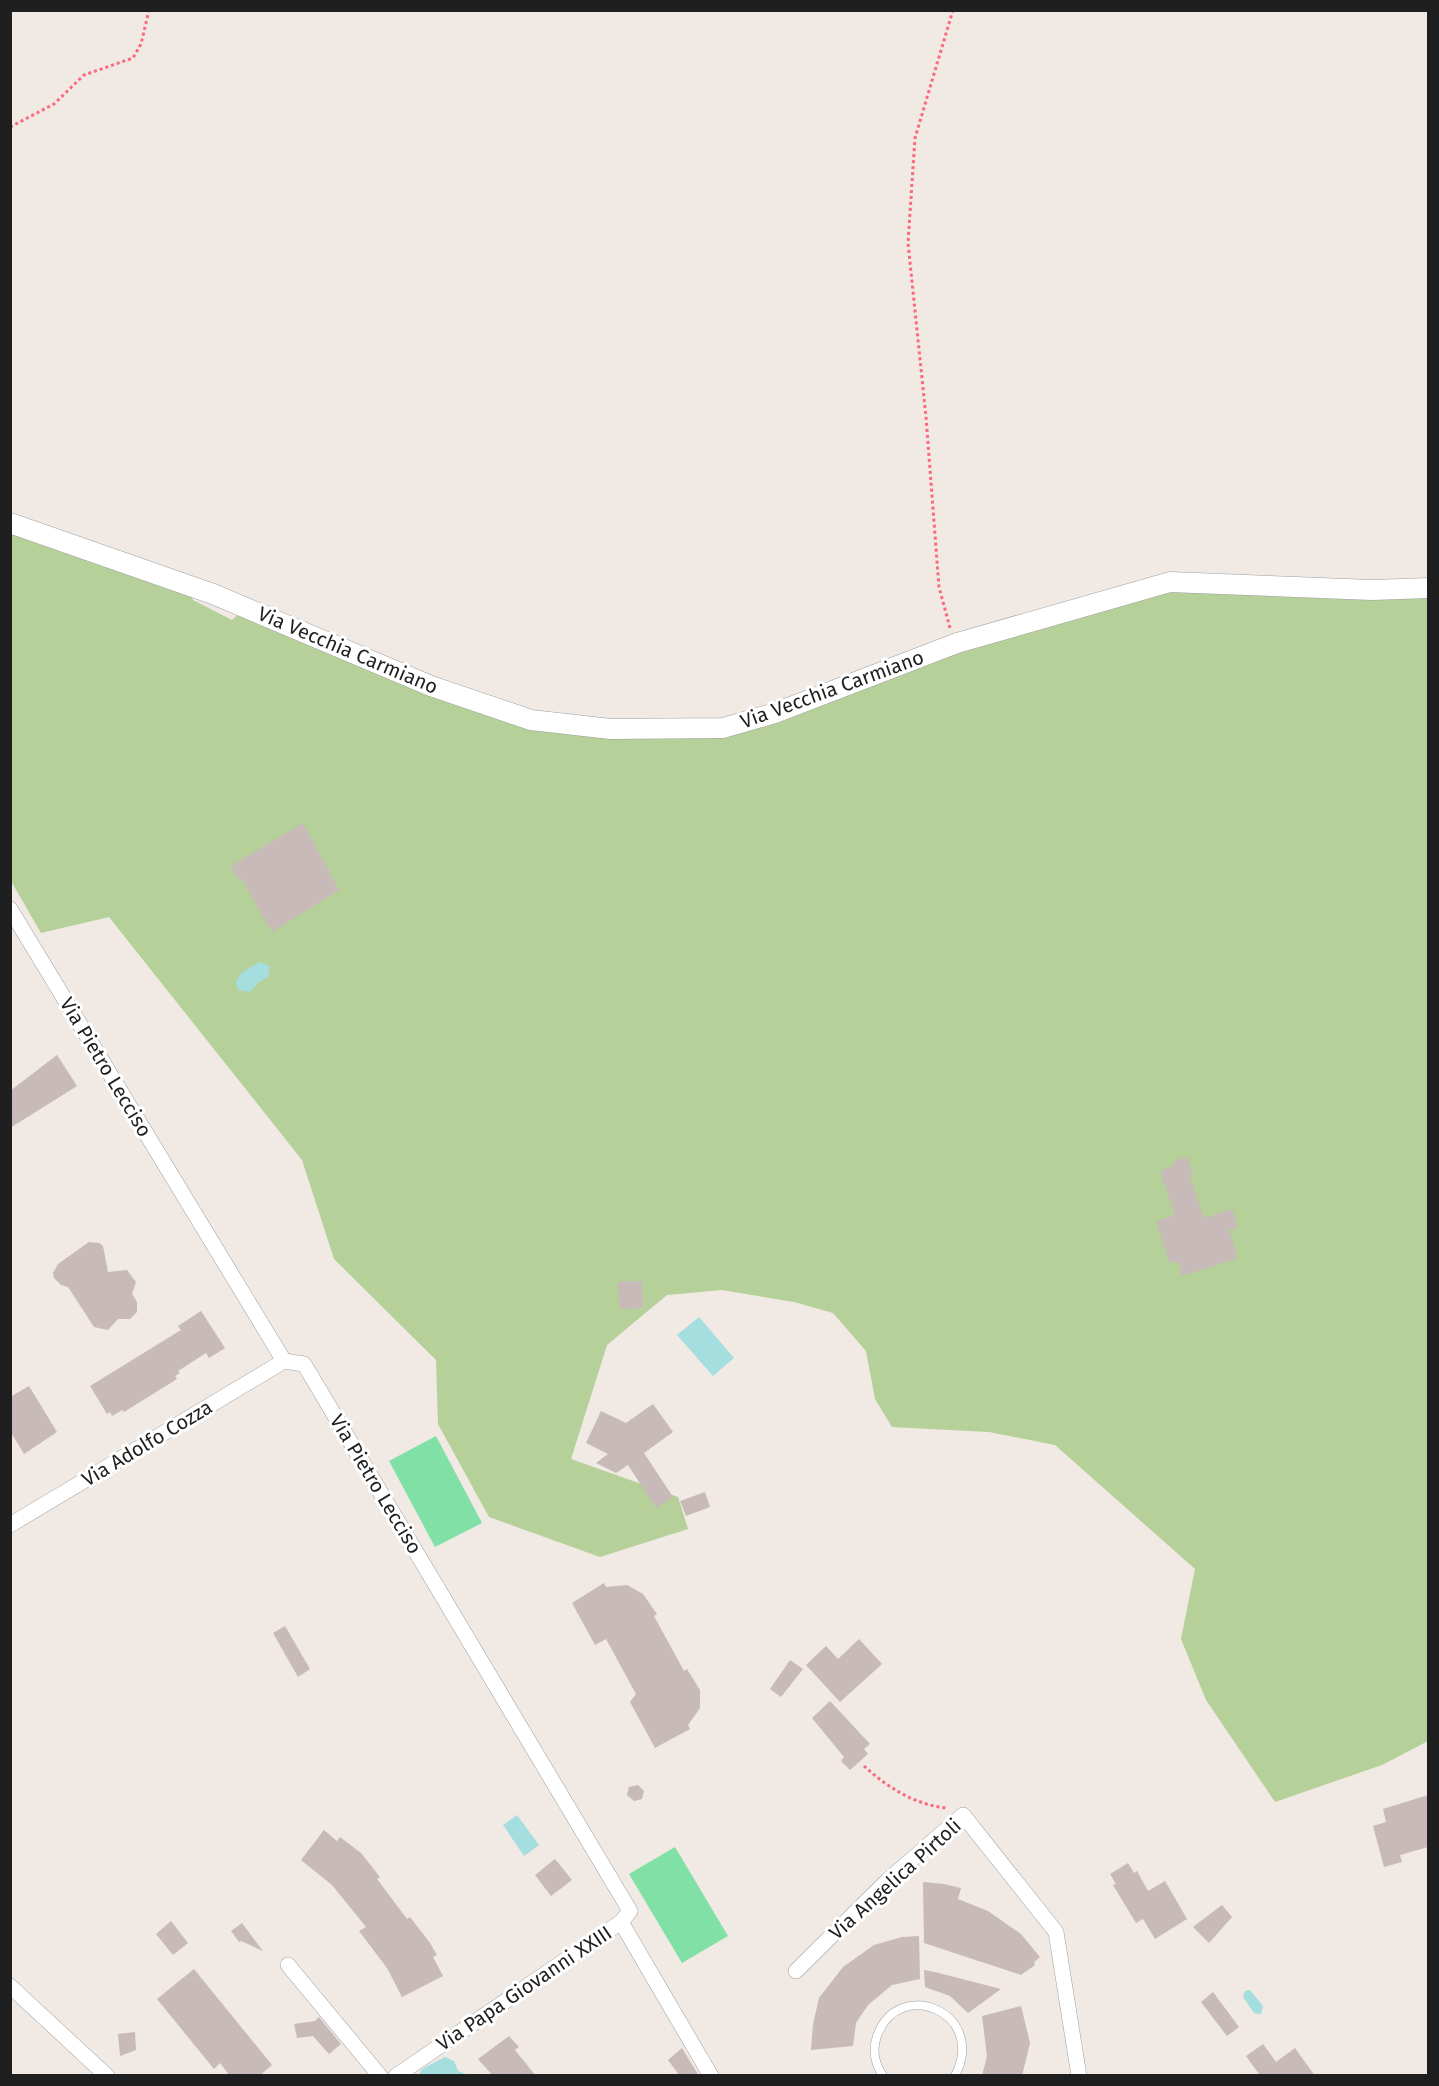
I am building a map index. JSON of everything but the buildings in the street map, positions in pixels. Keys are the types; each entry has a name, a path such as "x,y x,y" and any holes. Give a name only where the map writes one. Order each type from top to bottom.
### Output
{"street":[{"name":"Via Vecchia Carmiano","path":"10,523 213,594 431,686 531,720 610,729 723,728 775,713 957,643 1170,582 1372,590 1428,588"},
{"name":"Via Pietro Lecciso","path":"10,909 284,1361 304,1364 630,1911 621,1922"},
{"name":"Via Adolfo Cozza","path":"10,1525 284,1361"},
{"name":"Via Angelica Pirtoli","path":"796,1971 887,1881 963,1815 1056,1932 1079,2076"},
{"name":"Via Papa Giovanni XXIII","path":"396,2076 621,1922"},
{"path":"621,1922 711,2076"},
{"path":"288,1965 380,2076"},
{"path":"10,1986 107,2076"}],"lane":[{"path":"883,2076 875,2056 875,2042 879,2029 893,2014 912,2006 940,2010 952,2020 960,2033 963,2048 961,2063 955,2076"}],"path":[{"path":"10,127 54,104 84,75 133,58 141,44 149,10"},
{"path":"953,10 915,138 908,243 926,417 939,586 945,615 957,643"},
{"path":"864,1766 883,1784 930,1806 957,1808"}],"green space":[{"path":"10,527 189,591 193,600 232,620 242,610 579,734 725,738 965,646 1170,587 1428,592 1428,1741 1382,1765 1275,1802 1206,1700 1181,1639 1195,1569 1055,1445 989,1432 892,1427 875,1399 866,1351 833,1313 794,1302 722,1290 667,1295 607,1345 571,1459 678,1497 688,1529 600,1557 489,1517 438,1424 436,1360 334,1259 302,1160 109,917 41,933 11,881"},
{"path":"436,1436 482,1523 435,1547 389,1461"},
{"path":"675,1847 728,1936 682,1963 629,1874"}],"water":[{"path":"259,962 270,966 268,977 259,982 250,992 238,990 236,981 241,973"},
{"path":"699,1317 734,1358 713,1376 677,1335"},
{"path":"517,1815 539,1845 524,1856 503,1825"},
{"path":"1250,1990 1263,2006 1261,2014 1254,2013 1243,1997 1245,1991"},
{"path":"445,2057 454,2061 458,2071 468,2075 420,2075 421,2070"}]}
